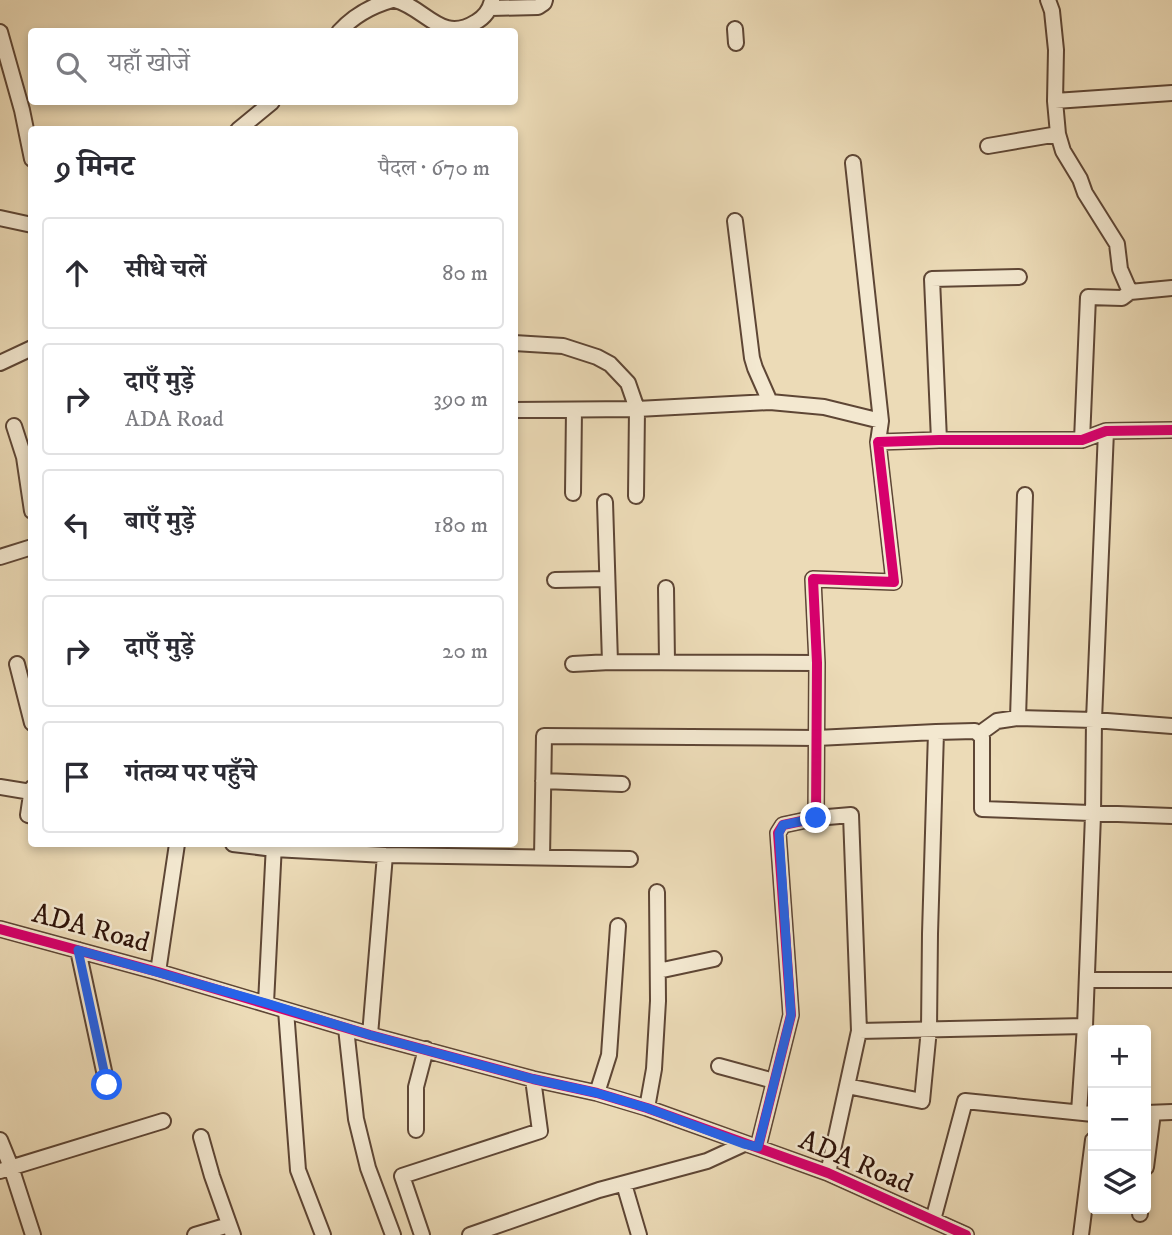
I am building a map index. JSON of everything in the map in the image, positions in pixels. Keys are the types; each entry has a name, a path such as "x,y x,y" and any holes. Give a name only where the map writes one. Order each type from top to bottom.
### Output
{"street":[{"path":"343,28 355,16 393,0 404,2 446,28"},
{"path":"462,28 478,22 491,4 538,7 545,0"},
{"path":"1048,0 1052,11 1056,50 1055,101 1058,134 1063,151 1080,179 1084,193 1117,244 1120,269 1130,292"},
{"path":"0,32 28,139"},
{"path":"1055,101 1172,93"},
{"path":"243,126 268,105"},
{"path":"988,146 1058,134"},
{"path":"816,818 817,663 813,579 894,582 878,442 881,421 853,163"},
{"path":"0,218 28,224"},
{"path":"735,221 752,358 769,402"},
{"path":"939,439 932,279 1019,277"},
{"path":"1082,440 1088,297 1122,298 1130,292 1172,288"},
{"path":"518,344 563,346 597,357 610,364 628,383 637,409 636,496"},
{"path":"0,363 28,350"},
{"path":"518,410 637,409 769,402 824,407 881,421"},
{"path":"573,493 574,410"},
{"path":"13,426 24,457 28,484"},
{"path":"878,442 939,439 1082,440 1106,431 1172,430"},
{"path":"933,1220 965,1101 1088,1113 1085,1026 1106,431"},
{"path":"1018,718 1026,495"},
{"path":"605,502 610,662"},
{"path":"0,557 28,548"},
{"path":"555,580 607,579"},
{"path":"666,588 667,662"},
{"path":"573,664 817,663"},
{"path":"18,664 28,706"},
{"path":"979,734 997,721 1018,718 1172,726"},
{"path":"542,858 544,736 817,738 975,731 982,737 982,809 1172,817"},
{"path":"847,1086 922,1101 929,1029 936,732"},
{"path":"543,781 622,784"},
{"path":"0,787 28,790"},
{"path":"470,1235 599,1190 707,1161 751,1145 774,1081 791,1015 779,833 783,825 816,818 851,815 859,1031 828,1173"},
{"path":"158,972 177,847"},
{"path":"266,1003 274,847"},
{"path":"286,847 385,855 463,850 542,858 630,859"},
{"path":"370,1035 385,855"},
{"path":"647,1108 654,1069 657,892"},
{"path":"597,1093 608,1055 618,926"},
{"name":"ADA Road","path":"0,929 158,972 370,1035 647,1108 828,1173 966,1235"},
{"path":"78,950 107,1085"},
{"path":"657,971 714,959"},
{"path":"1087,980 1172,980"},
{"path":"286,1010 298,1170 323,1235"},
{"path":"859,1031 1085,1026"},
{"path":"346,1028 356,1119 368,1168 393,1235"},
{"path":"416,1130 416,1087 426,1049"},
{"path":"719,1066 774,1081"},
{"path":"422,1235 401,1177 540,1131 533,1079"},
{"path":"1151,1113 1172,1112"},
{"path":"6,1169 163,1121"},
{"path":"195,1235 231,1230 201,1137"},
{"path":"0,1140 6,1169 33,1235"},
{"path":"1081,1235 1092,1151"},
{"path":"624,1184 639,1235"}],"cycle path":[{"path":"758,1147 791,1015 778,833 783,825 816,818 817,663 813,579 894,582 878,442 1082,440 1106,431 1172,430"},
{"path":"0,929 158,972 370,1035 647,1108 828,1173 966,1235"}],"route":[{"path":"107,1085 78,950 370,1035 533,1079 597,1093 758,1147 791,1015 779,833 783,825 816,818"}]}
